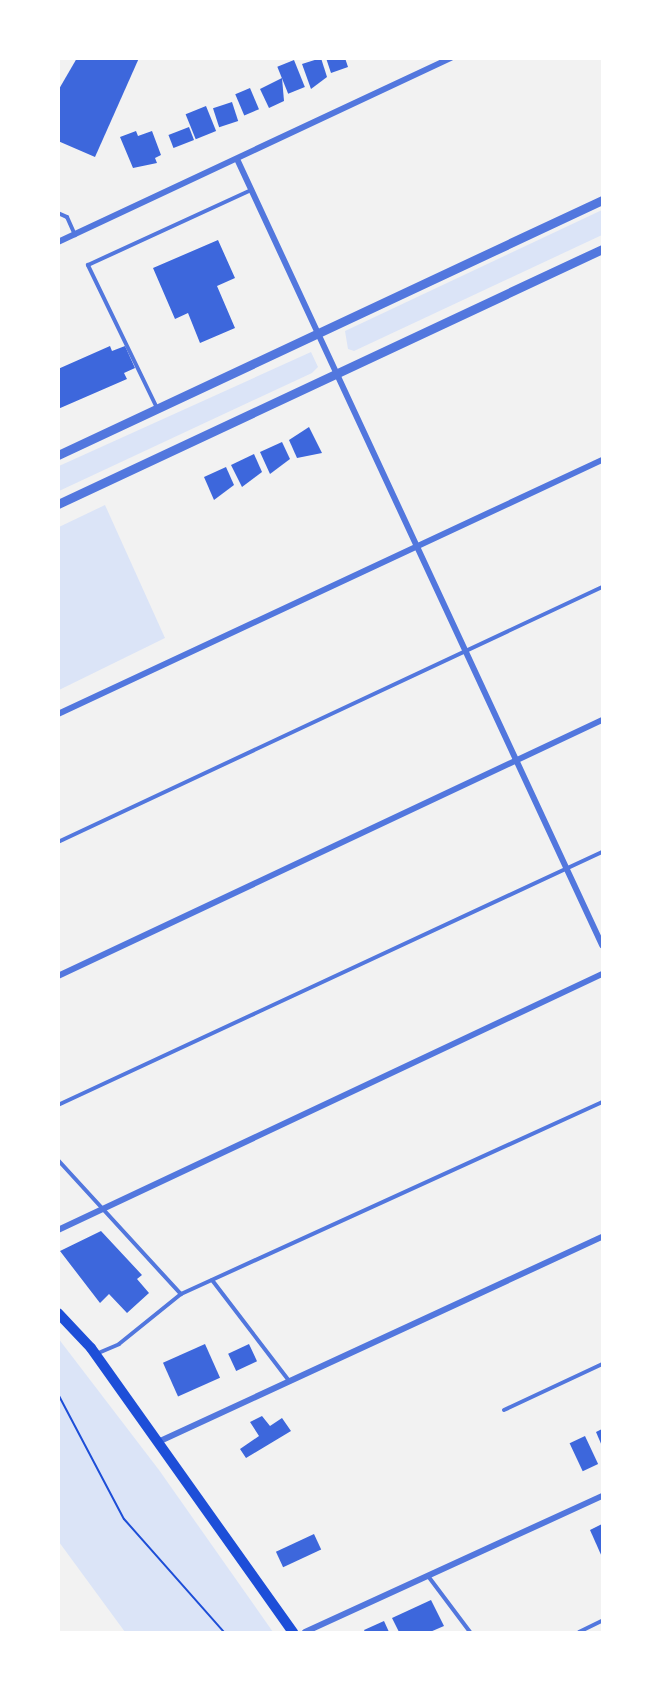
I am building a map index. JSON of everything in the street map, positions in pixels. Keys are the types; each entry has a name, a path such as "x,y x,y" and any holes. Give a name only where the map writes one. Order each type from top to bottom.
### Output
{"main road":[{"path":"58,1313 96,1355 293,1632"}],"street":[{"path":"58,242 451,58"},
{"path":"237,159 603,945"},
{"path":"58,455 603,200"},
{"path":"58,504 603,249"},
{"path":"58,714 603,460"},
{"path":"58,976 603,720"},
{"path":"58,1230 603,974"},
{"path":"158,1443 603,1237"},
{"path":"305,1632 603,1496"}],"lane":[{"path":"157,409 88,265 251,190"},
{"path":"58,213 67,217 75,235"},
{"path":"58,842 603,587"},
{"path":"58,1105 603,852"},
{"path":"96,1355 119,1344 181,1294 603,1102"},
{"path":"58,1160 181,1294"},
{"path":"212,1280 290,1382"},
{"path":"504,1410 603,1364"},
{"path":"428,1576 470,1632"},
{"path":"579,1632 603,1621"}],"path":[{"path":"58,1394 124,1519 224,1632"}],"shaded area":[{"path":"602,210 602,235 354,351 348,349 345,331"},
{"path":"311,352 318,367 312,373 59,491 59,466"},
{"path":"105,505 165,638 59,690 59,527"},
{"path":"58,1338 159,1470 273,1632 125,1632 59,1542"}],"building":[{"path":"77,58 139,58 95,157 58,141 59,89"},
{"path":"321,58 327,77 311,89 302,64"},
{"path":"326,58 345,58 348,67 331,73"},
{"path":"294,60 305,87 288,94 277,67"},
{"path":"282,78 284,101 269,108 260,89"},
{"path":"250,88 259,109 244,115 235,94"},
{"path":"232,102 238,121 219,127 213,108"},
{"path":"206,106 216,131 196,139 186,114"},
{"path":"189,127 194,140 173,148 168,135"},
{"path":"136,131 138,136 152,131 161,155 155,158 157,163 133,168 120,137"},
{"path":"218,240 235,278 217,286 235,328 200,343 188,313 175,319 153,268"},
{"path":"110,346 112,351 125,346 135,368 124,373 127,379 58,409 58,369"},
{"path":"309,427 322,453 297,458 289,440"},
{"path":"282,442 290,459 270,474 260,452"},
{"path":"254,454 262,472 242,487 231,465"},
{"path":"226,467 234,485 214,500 204,477"},
{"path":"101,1231 142,1275 137,1279 149,1293 127,1313 109,1294 100,1303 60,1251"},
{"path":"205,1344 220,1378 178,1397 163,1363"},
{"path":"249,1344 257,1361 236,1371 228,1354"},
{"path":"262,1416 270,1426 282,1418 291,1431 246,1458 240,1449 259,1436 250,1422"},
{"path":"602,1429 602,1446 596,1432"},
{"path":"585,1436 598,1464 583,1471 570,1443"},
{"path":"602,1524 602,1557 590,1530"},
{"path":"314,1534 321,1549 283,1567 276,1552"},
{"path":"431,1600 444,1626 430,1632 399,1632 392,1618"},
{"path":"384,1621 389,1632 365,1632 364,1630"}]}
